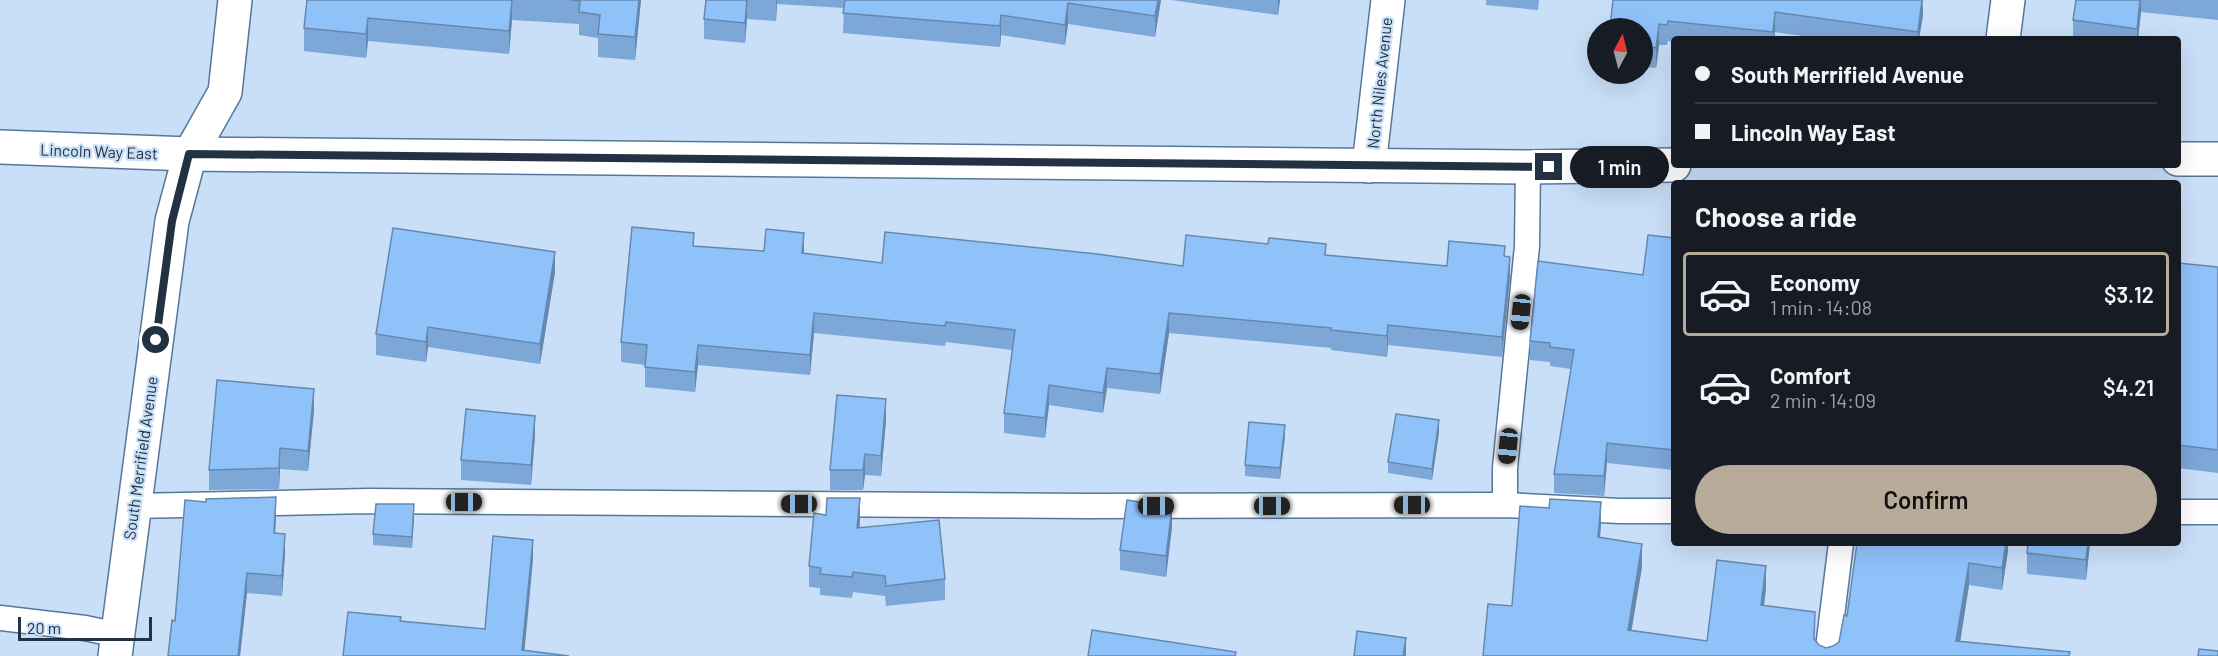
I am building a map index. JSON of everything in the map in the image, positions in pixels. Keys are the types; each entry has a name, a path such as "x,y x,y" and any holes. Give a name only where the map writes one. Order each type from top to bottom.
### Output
{"main road":[{"name":"South Merrifield Avenue","path":"117,646 172,221 189,154 225,92 234,0"},
{"name":"North Niles Avenue","path":"1369,166 1388,0"},
{"path":"2003,36 2008,0"},
{"name":"Lincoln Way East","path":"0,147 189,154 1369,166 1671,165"},
{"path":"2181,159 2218,159"}],"lane":[{"path":"1505,505 1505,468 1527,246 1528,167"},
{"path":"134,506 368,501 1075,506 1505,505 1619,511 1671,511"},
{"path":"2181,512 2218,512"},
{"path":"1827,656 1841,546"},
{"path":"0,618 85,628 117,646"}],"building":[{"path":"307,0 512,0 509,31 368,18 366,34 304,28"},
{"path":"570,0 639,0 635,37 598,34 600,15 579,12 580,1"},
{"path":"706,0 747,0 745,23 704,19"},
{"path":"845,0 1158,0 1155,16 1068,3 1065,25 1001,15 1000,26 843,13"},
{"path":"1613,0 1922,0 1918,32 1775,12 1773,32 1668,21 1667,25 1659,24 1656,48 1653,48 1653,18 1611,18"},
{"path":"2076,0 2140,0 2137,29 2073,20"},
{"path":"632,227 694,233 693,246 764,251 766,229 804,233 802,253 882,263 885,232 1097,254 1183,266 1186,235 1268,244 1269,238 1326,244 1325,255 1447,266 1449,241 1505,246 1504,256 1510,257 1502,337 1388,325 1387,336 1331,330 1331,328 1169,313 1160,374 1107,368 1103,393 1049,385 1045,418 1004,413 1015,330 946,322 945,326 814,313 810,355 698,345 695,372 645,367 647,345 621,342"},
{"path":"393,228 555,252 540,344 428,327 426,342 376,334"},
{"path":"1648,235 1671,238 1671,450 1607,443 1604,476 1554,474 1574,350 1550,347 1550,343 1530,341 1538,261 1643,275"},
{"path":"2181,263 2218,267 2218,450 2181,445"},
{"path":"217,380 314,389 308,451 280,448 279,468 209,470"},
{"path":"837,395 886,399 881,456 865,454 863,470 830,470"},
{"path":"466,409 535,416 531,465 461,460"},
{"path":"1396,414 1439,420 1432,469 1388,462"},
{"path":"1249,422 1285,425 1280,468 1245,465"},
{"path":"276,497 274,533 285,534 282,576 247,573 238,656 168,656 172,620 175,621 185,500 206,502 206,499"},
{"path":"827,498 860,498 857,528 939,520 945,579 886,586 885,576 853,572 852,577 820,574 821,568 809,566 814,513 826,515"},
{"path":"1550,499 1601,502 1598,537 1642,544 1628,630 1707,641 1717,560 1766,566 1761,605 1815,612 1814,639 1826,648 1839,642 1844,615 1847,616 1857,546 2006,546 2002,568 1969,563 1956,641 2070,652 2069,656 1483,656 1488,604 1512,606 1520,506 1549,508"},
{"path":"1127,500 1172,507 1166,556 1120,550"},
{"path":"376,504 414,504 412,537 373,534"},
{"path":"493,536 533,540 522,650 569,656 343,656 348,612 401,617 400,621 485,629"},
{"path":"2028,546 2088,546 2086,560 2027,553"},
{"path":"1092,630 1236,652 1235,656 1088,656"},
{"path":"1357,631 1406,638 1403,656 1354,656"},
{"path":"2199,649 2218,651 2218,656 2198,656"}],"route":[{"path":"156,340 172,221 189,154 1549,167"}]}
